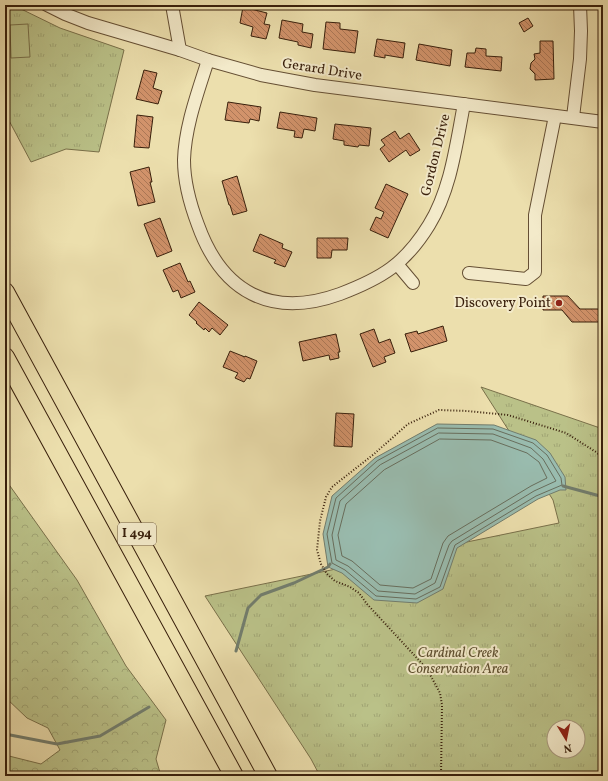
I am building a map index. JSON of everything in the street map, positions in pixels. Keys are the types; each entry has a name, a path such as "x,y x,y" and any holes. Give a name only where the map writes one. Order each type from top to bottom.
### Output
{"highway":[{"name":"I 494","path":"5,292 268,776"},
{"name":"I 494","path":"5,357 234,776"}],"street":[{"name":"Gerard Drive","path":"48,5 65,14 88,23 261,75 316,85 603,122"},
{"path":"172,5 180,50"},
{"path":"573,117 582,31 580,5"},
{"name":"Gordon Drive","path":"208,60 193,108 187,133 184,160 186,186 192,211 211,254 223,271 236,285 253,295 271,302 291,304 310,302 337,295 383,275 397,264 419,241 439,206 451,170 464,104"},
{"path":"469,273 526,279 535,272 535,215 555,116"},
{"path":"397,264 413,283"}],"path":[{"path":"441,776 442,705 440,693 427,669 358,593 327,574 321,564 317,550 320,521 326,497 332,487 374,454 408,424 439,410 467,410 508,415 566,433 603,458"}],"green space":[{"path":"17,7 60,28 124,50 99,152 66,149 31,162 5,113 5,8"},
{"path":"28,24 30,57 11,58 10,25"},
{"name":"Cardinal Creek Conservation Area","path":"481,387 603,429 603,776 320,776 311,759 205,596 559,523 553,500"},
{"path":"5,479 77,580 126,666 166,720 156,759 161,776 5,776 5,755 41,764 60,750 48,728 27,718 5,697"}],"water":[{"path":"437,424 494,425 536,440 550,453 565,477 566,490 560,490 538,499 457,548 443,589 417,603 374,600 342,573 328,567 323,534 332,496 375,458"}],"building":[{"path":"243,7 267,13 264,24 270,25 266,39 251,36 253,27 240,23"},
{"path":"528,18 533,26 524,32 519,23"},
{"path":"282,20 303,24 302,32 313,34 311,48 298,45 298,42 279,38"},
{"path":"326,22 340,23 340,29 358,31 355,53 323,49"},
{"path":"377,39 405,43 403,58 385,55 385,58 374,56"},
{"path":"540,41 553,41 554,79 535,80 535,74 530,69 531,63 535,59 534,54 540,53"},
{"path":"419,44 452,50 450,66 416,60"},
{"path":"476,48 486,49 486,56 502,57 501,71 465,67 467,53 475,53"},
{"path":"144,70 157,73 153,88 162,91 158,104 136,99"},
{"path":"228,102 261,107 259,121 250,119 249,123 225,120"},
{"path":"280,112 317,118 315,131 304,129 302,138 294,137 295,131 277,128"},
{"path":"137,115 153,117 149,148 134,147"},
{"path":"335,124 371,128 369,146 359,145 358,147 344,145 344,141 333,139"},
{"path":"395,131 400,139 409,133 420,150 410,156 406,150 389,162 380,149 385,145 381,140"},
{"path":"149,167 152,182 150,182 155,202 138,206 130,172"},
{"path":"237,176 247,211 233,215 222,181"},
{"path":"386,184 408,194 388,238 370,230 376,217 381,219 384,212 375,208"},
{"path":"160,218 172,251 157,257 144,224"},
{"path":"260,234 283,244 282,248 292,252 285,267 274,263 276,260 253,251"},
{"path":"317,238 348,238 347,250 332,250 331,258 317,258"},
{"path":"180,263 188,282 190,281 195,292 181,298 178,290 173,292 163,270"},
{"name":"Discovery Point","path":"543,296 568,296 580,309 603,309 603,322 572,322 562,310 543,310"},
{"path":"199,302 228,325 220,335 212,328 209,332 205,328 204,330 189,315"},
{"path":"443,326 447,341 411,352 405,334 417,331 418,334"},
{"path":"374,329 379,343 390,339 395,353 384,357 386,362 373,367 360,334"},
{"path":"336,334 340,352 338,352 339,358 330,360 329,355 303,361 299,342"},
{"path":"230,351 257,361 250,379 247,378 244,382 235,378 238,373 223,367"},
{"path":"336,413 354,414 352,447 334,446"}],"waterway":[{"path":"563,486 600,496 603,499"},
{"path":"236,651 248,608 261,595 294,583 328,567 330,564"},
{"path":"5,734 57,744 100,736 149,707"}],"place":[{"name":"Discovery Point","path":"559,303"}]}
